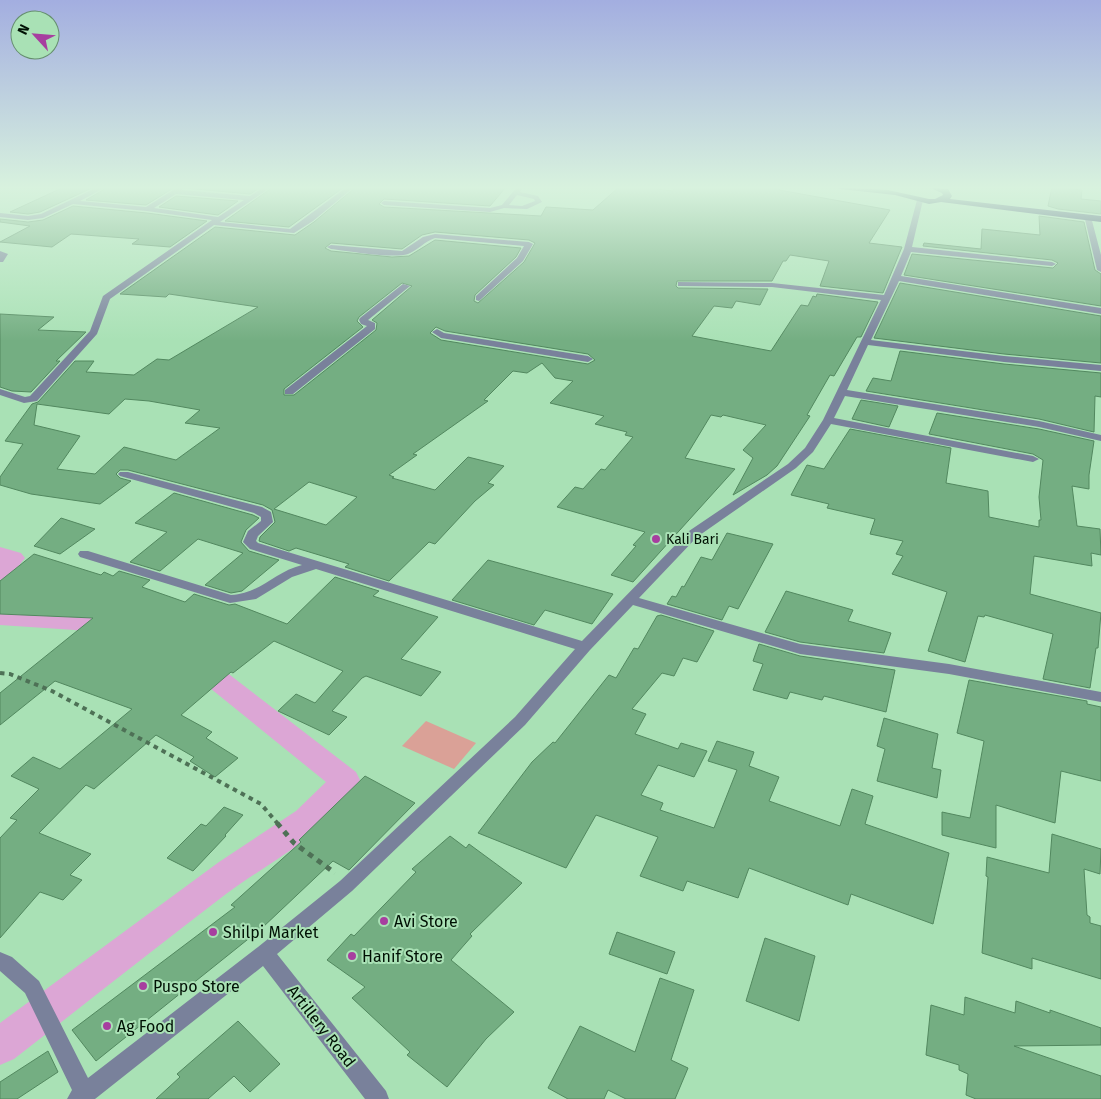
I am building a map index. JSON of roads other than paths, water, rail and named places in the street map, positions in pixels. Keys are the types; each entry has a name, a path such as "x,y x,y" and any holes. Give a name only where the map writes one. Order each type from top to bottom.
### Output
{"street":[{"path":"0,392 24,400 33,398 94,332 106,298 191,238"},
{"path":"331,247 402,253 409,252 426,238"},
{"path":"462,238 529,244 520,259 479,298"},
{"path":"0,961 5,963 32,987 57,1036 82,1097 266,953 346,886 520,721 585,647 704,525 792,466 809,450 828,420 896,278 911,238"},
{"path":"1093,238 1101,270"},
{"path":"908,249 1052,264"},
{"path":"0,253 4,254 0,260"},
{"path":"896,278 1101,312"},
{"path":"681,284 772,285 886,298"},
{"path":"289,392 372,327 372,325 363,320 406,286"},
{"path":"437,332 441,335 588,359"},
{"path":"865,342 1012,360 1101,368"},
{"path":"841,392 1039,424 1101,438"},
{"path":"828,420 1033,460"},
{"path":"124,474 258,510 267,515 267,522 252,534 249,542 254,546 585,647"},
{"path":"84,554 230,599 245,599 261,593 296,570 316,565"},
{"path":"630,600 800,648 949,669 1101,697"},
{"name":"Artillery Road","path":"266,953 378,1099"}],"waterway":[{"path":"0,554 13,558 0,573"},
{"path":"0,617 75,622 117,633"},
{"path":"0,1046 231,872 307,820 334,795 345,780 194,661"}],"place":[{"name":"Kali Bari","path":"656,539"},
{"name":"Avi Store","path":"384,921"},
{"name":"Shilpi Market","path":"213,932"},
{"name":"Hanif Store","path":"352,956"},
{"name":"Puspo Store","path":"143,986"},
{"name":"Ag Food","path":"107,1026"}]}
